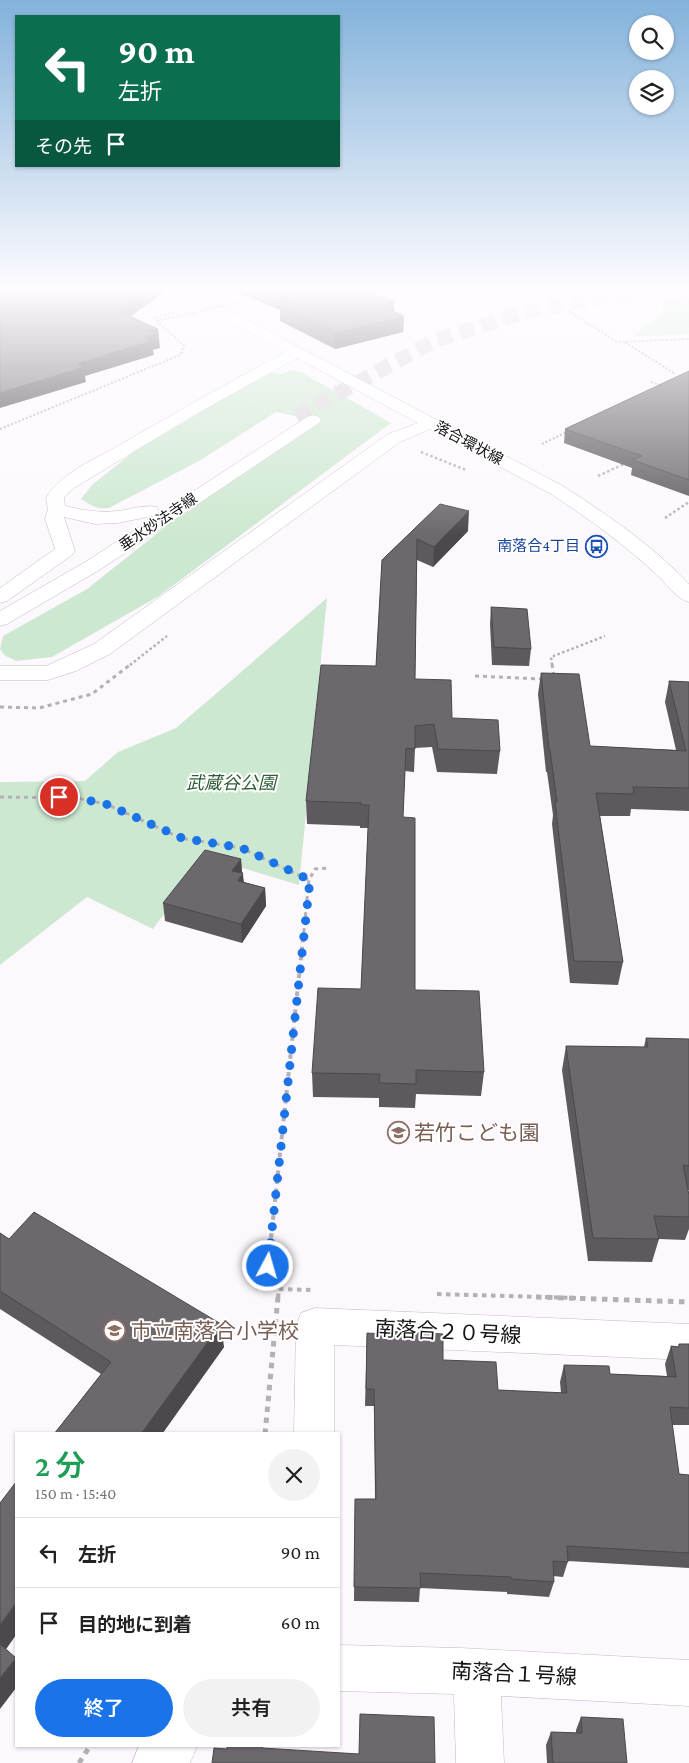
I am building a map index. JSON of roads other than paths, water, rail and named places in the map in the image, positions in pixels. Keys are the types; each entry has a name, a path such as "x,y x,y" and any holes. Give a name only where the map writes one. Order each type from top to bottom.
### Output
{"street":[{"path":"0,597 65,551 54,519 57,510 54,500 58,494 93,468 177,418 263,371"},
{"name":"落合環状線","path":"334,371 540,481 589,511 644,554 689,596"},
{"name":"垂水妙法寺線","path":"0,602 97,546 150,510 304,418 94,565 0,620"},
{"path":"3,671 48,673 68,666 102,649 394,438 431,423"},
{"path":"57,510 95,518 118,517 150,510"},
{"path":"0,631 31,612 94,565"},
{"name":"南落合２０号線","path":"314,1432 316,1326 689,1342"},
{"name":"南落合１号線","path":"340,1668 689,1683"},
{"path":"477,1673 480,1763"},
{"path":"156,1763 172,1747"}],"tunnel":[{"path":"296,416 378,371"}],"place":[{"name":"南落合4丁目","path":"596,546"},
{"name":"若竹こども園","path":"398,1133"},
{"name":"市立南落合小学校","path":"115,1331"}],"park label":[{"name":"武蔵谷公園","path":"231,783"}]}
